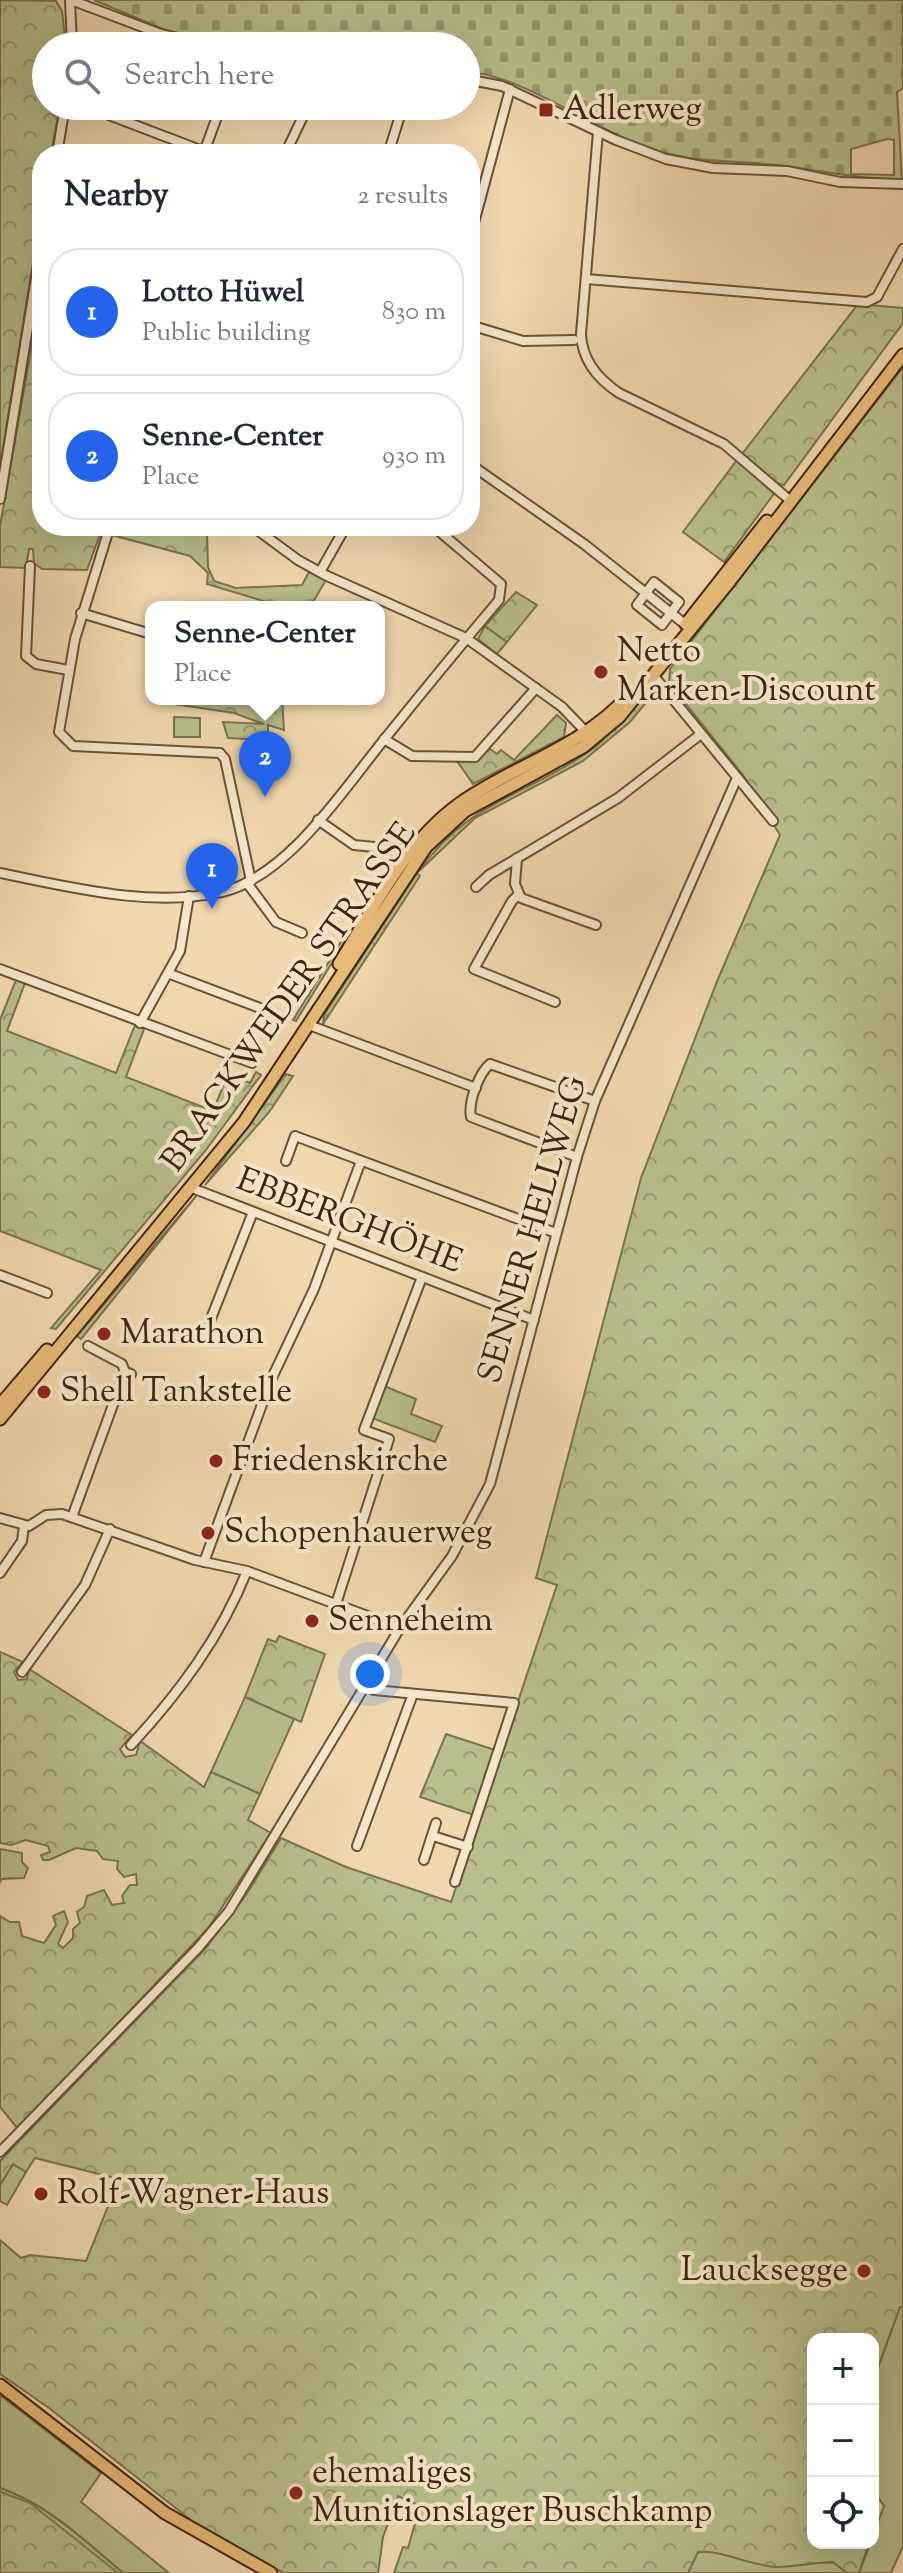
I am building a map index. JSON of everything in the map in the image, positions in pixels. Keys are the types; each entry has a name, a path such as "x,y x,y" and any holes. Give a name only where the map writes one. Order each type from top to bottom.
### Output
{"main road":[{"name":"BRACKWEDER STRASSE","path":"590,736 624,701 686,625 903,343"},
{"name":"BRACKWEDER STRASSE","path":"0,1405 238,1119 437,821 456,805 590,736 654,676 903,355"},
{"name":"BRACKWEDER STRASSE","path":"0,1419 244,1122 309,1025 411,859"},
{"path":"0,2385 165,2513 271,2573"}],"street":[{"path":"71,32 70,0 156,32"},
{"path":"480,82 510,89 657,157 698,166 787,171 840,182 903,184"},
{"path":"480,201 510,89"},
{"path":"59,144 63,120"},
{"path":"122,120 184,144"},
{"path":"210,144 217,120"},
{"path":"290,144 301,120"},
{"path":"391,144 399,120"},
{"path":"598,132 581,339 595,374 619,393 724,444 786,497"},
{"path":"586,279 867,302 877,297 903,249"},
{"path":"0,499 32,302"},
{"path":"480,328 523,341 574,340"},
{"path":"480,471 541,512 686,625"},
{"path":"107,536 81,613 68,670 58,727 64,740 73,746 220,753 225,759 249,882 276,922 302,933"},
{"path":"267,536 320,572 384,601"},
{"path":"320,572 340,536"},
{"path":"0,873 115,894 189,896 224,892 249,882 287,853 318,820 499,600 502,588 498,580 445,536"},
{"path":"30,566 26,656 36,664 68,670"},
{"path":"656,582 678,599 678,605 659,625 637,607 645,592 656,582"},
{"path":"385,601 466,638 562,707 590,736"},
{"path":"81,613 145,632"},
{"path":"654,676 773,821"},
{"path":"384,739 412,756 475,757 536,688"},
{"path":"476,887 517,858 618,798 701,734"},
{"name":"SENNER HELLWEG","path":"0,2152 167,1981 229,1911 400,1628 452,1556 490,1484 556,1233 595,1101 737,778"},
{"path":"318,820 354,845 385,848 411,859"},
{"path":"517,858 514,875 518,895 474,969 555,1002"},
{"path":"518,895 530,903 596,925"},
{"path":"140,1023 170,974 183,940 189,896"},
{"path":"0,969 252,1063"},
{"path":"170,974 268,1011"},
{"path":"309,1025 476,1088"},
{"path":"577,1157 471,1117 469,1110 476,1088 490,1064 595,1101"},
{"path":"286,1161 295,1136 556,1233"},
{"path":"204,1562 271,1380 314,1289 361,1161"},
{"name":"EBBERGHÖHE","path":"192,1188 534,1320"},
{"path":"210,1321 253,1212"},
{"path":"0,1275 47,1293"},
{"path":"336,1604 389,1439 364,1430 422,1277"},
{"path":"72,1517 128,1373 122,1364 88,1346"},
{"path":"0,1518 24,1526 50,1514 72,1517 204,1562 247,1571 400,1628"},
{"path":"0,1573 22,1541 24,1526"},
{"path":"22,1672 85,1585 110,1529"},
{"path":"131,1745 199,1663 229,1612 247,1571"},
{"path":"365,1686 374,1690 514,1703 455,1882"},
{"path":"357,1846 413,1694"},
{"path":"424,1860 436,1823"},
{"path":"433,1836 468,1847"}],"green space":[{"path":"0,0 56,1 62,11 64,32 32,32 32,120 57,120 53,144 32,144 32,269 0,467"},
{"path":"94,0 903,0 903,88 897,92 902,179 695,159 656,151 616,135 529,90 480,74 480,32 174,32","holes":["887,139 894,140 894,175 851,174 851,149"]},
{"path":"858,304 903,308 903,323 784,485 776,483 742,454"},
{"path":"32,344 32,536 99,536 87,570 42,569 34,563 33,549 29,549 26,568 0,567 0,526"},
{"path":"903,367 903,2307 900,2307 879,2365 879,2333 807,2333 807,2549 867,2549 859,2573 847,2573 833,2562 777,2567 718,2553 698,2552 688,2573 394,2573 403,2547 408,2548 420,2506 398,2496 383,2537 378,2573 284,2573 201,2528 49,2408 0,2374 0,2240 21,2258 30,2255 86,2261 119,2179 35,2158 26,2172 13,2164 0,2185 0,2161 205,1949 246,1895 281,1838 346,1867 451,1902 480,1817 420,1797 446,1734 501,1752 557,1585 536,1578 641,1178 718,979 780,835 743,775 669,683 670,669"},
{"path":"737,460 773,489 773,495 724,562 683,532"},
{"path":"116,536 207,536 208,567 214,581 236,588 302,585 309,572 326,580 314,601 263,601 207,584 208,573 190,556"},
{"path":"516,592 537,605 507,642 485,626"},
{"path":"485,626 507,642 497,654 478,639"},
{"path":"658,688 630,722 583,761 475,818 418,872 457,829 499,801 591,750 641,700"},
{"path":"181,705 282,705 284,730 268,725 268,740 228,738 223,722 264,724 234,713"},
{"path":"557,715 566,723 564,737 473,784 457,761 478,759 490,749 497,754 501,750 514,760"},
{"path":"174,717 200,718 200,737 174,737"},
{"path":"417,873 420,876 323,1024 324,1015"},
{"path":"347,932 351,932 296,1021 293,1020"},
{"path":"16,980 25,983 7,1031 116,1073 135,1025 144,1029 126,1077 213,1111 228,1074 250,1083 256,1072 261,1075 206,1150 56,1329 51,1328 101,1270 0,1231 0,1020"},
{"path":"286,1074 293,1076 270,1111 205,1185"},
{"path":"197,1195 81,1339 77,1336"},
{"path":"384,1386 416,1399 411,1414 442,1426 435,1442 372,1418"},
{"path":"279,1636 325,1654 301,1722 245,1697 268,1639 276,1642"},
{"path":"0,1652 23,1662 14,1672 18,1680 27,1679 29,1669 132,1735 120,1749 125,1757 136,1755 140,1741 204,1787 211,1772 260,1794 248,1820 271,1833 209,1927 18,2129 0,2107 0,1916 10,1922 19,1922 22,1936 44,1943 56,1925 53,1916 64,1911 68,1922 58,1944 63,1948 73,1938 73,1929 80,1923 77,1912 84,1907 87,1896 104,1890 112,1905 124,1903 122,1896 130,1885 137,1885 136,1874 124,1877 117,1869 118,1861 103,1859 97,1851 76,1848 43,1860 41,1855 50,1852 48,1846 26,1840 11,1845 0,1843"},
{"path":"245,1697 294,1719 260,1794 211,1772"},
{"path":"0,1849 22,1853 22,1862 28,1868 24,1878 2,1879 0,1882"},
{"path":"13,2164 26,2172 7,2205 0,2201 0,2185"},
{"path":"900,2307 903,2307 903,2546 891,2573 859,2573 868,2549 879,2549 879,2519 884,2506 879,2499 879,2365"},
{"path":"0,2395 101,2473 81,2502 169,2573 123,2573 50,2513 0,2488"},
{"path":"0,2488 50,2514 123,2573 0,2573"},
{"path":"717,2551 762,2563 834,2562 847,2573 688,2573 698,2552"}],"waterway":[{"path":"0,2492 30,2503 118,2573"}],"place":[{"name":"Adlerweg","path":"546,110"},
{"name":"Netto Marken-Discount","path":"601,672"},
{"name":"Senne-Center","path":"265,797"},
{"name":"Lotto Hüwel","path":"212,909"},
{"name":"Marathon","path":"104,1334"},
{"name":"Shell Tankstelle","path":"44,1392"},
{"name":"Friedenskirche","path":"216,1461"},
{"name":"Schopenhauerweg","path":"208,1533"},
{"name":"Senneheim","path":"312,1621"},
{"name":"Rolf-Wagner-Haus","path":"41,2194"},
{"name":"Laucksegge","path":"864,2271"},
{"name":"ehemaliges Munitionslager Buschkamp","path":"296,2493"}]}
